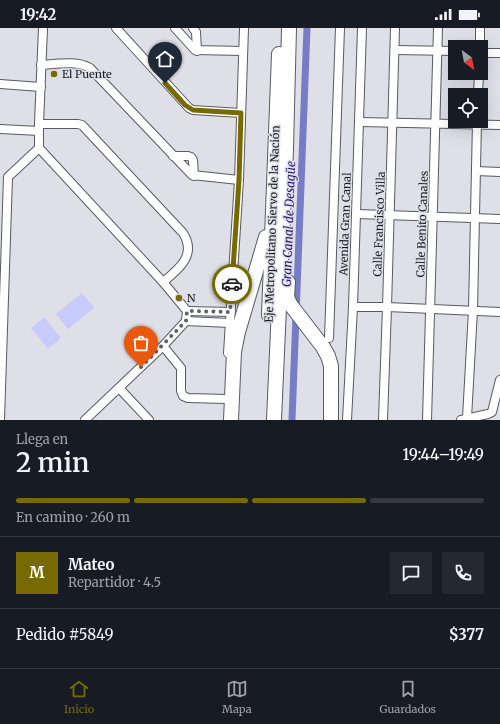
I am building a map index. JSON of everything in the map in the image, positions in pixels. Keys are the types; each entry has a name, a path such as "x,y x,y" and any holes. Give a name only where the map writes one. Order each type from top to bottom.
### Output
{"highway":[{"name":"Eje Metropolitano Siervo de la Nación","path":"265,420 280,28"},
{"name":"Eje Metropolitano Siervo de la Nación","path":"274,420 286,149 289,28"},
{"path":"284,181 289,228 287,297 299,317 323,347 331,366 331,420"},
{"path":"231,420 234,352 238,332 263,249 272,213"}],"street":[{"path":"43,28 39,148 163,282 187,311 186,321 163,346 86,420"},
{"path":"116,28 189,108 193,110 241,113"},
{"path":"174,28 192,48 197,51 243,51"},
{"path":"193,28 196,32 197,51"},
{"path":"226,420 230,312 239,180 244,28"},
{"path":"329,338 340,28"},
{"name":"Avenida Gran Canal","path":"347,420 353,307 362,28"},
{"name":"Calle Francisco Villa","path":"383,420 395,28"},
{"name":"Calle Benito Canales","path":"427,420 438,28"},
{"path":"480,28 480,40"},
{"path":"395,50 448,51"},
{"path":"488,53 500,53"},
{"path":"42,64 78,63 85,65 90,68 189,173 194,176 239,180"},
{"path":"0,84 41,87"},
{"path":"360,122 448,124"},
{"path":"488,124 500,125"},
{"path":"0,129 82,125 187,239 187,256 184,263 163,282"},
{"path":"477,128 473,310 464,419 492,412 500,380"},
{"path":"0,420 4,177 39,148"},
{"path":"173,156 191,157 193,160 194,176"},
{"path":"476,171 500,172"},
{"path":"356,214 500,219"},
{"path":"353,307 500,312"},
{"path":"187,311 230,312"},
{"path":"186,321 230,323"},
{"path":"163,346 181,368 181,391 185,397 226,400"},
{"path":"119,388 149,420"}],"shaded area":[{"path":"82,293 94,308 68,329 56,314"},
{"path":"44,317 61,338 48,349 31,328"}],"waterway":[{"name":"Gran Canal de Desagüe","path":"292,420 307,28"}],"way so far":[{"path":"141,367 186,321 187,311 230,312 232,284"}],"place":[{"name":"El Puente","path":"54,74"},
{"name":"N","path":"179,298"}],"route":[{"path":"165,83 185,105 193,110 241,113 239,180 232,284"}]}
